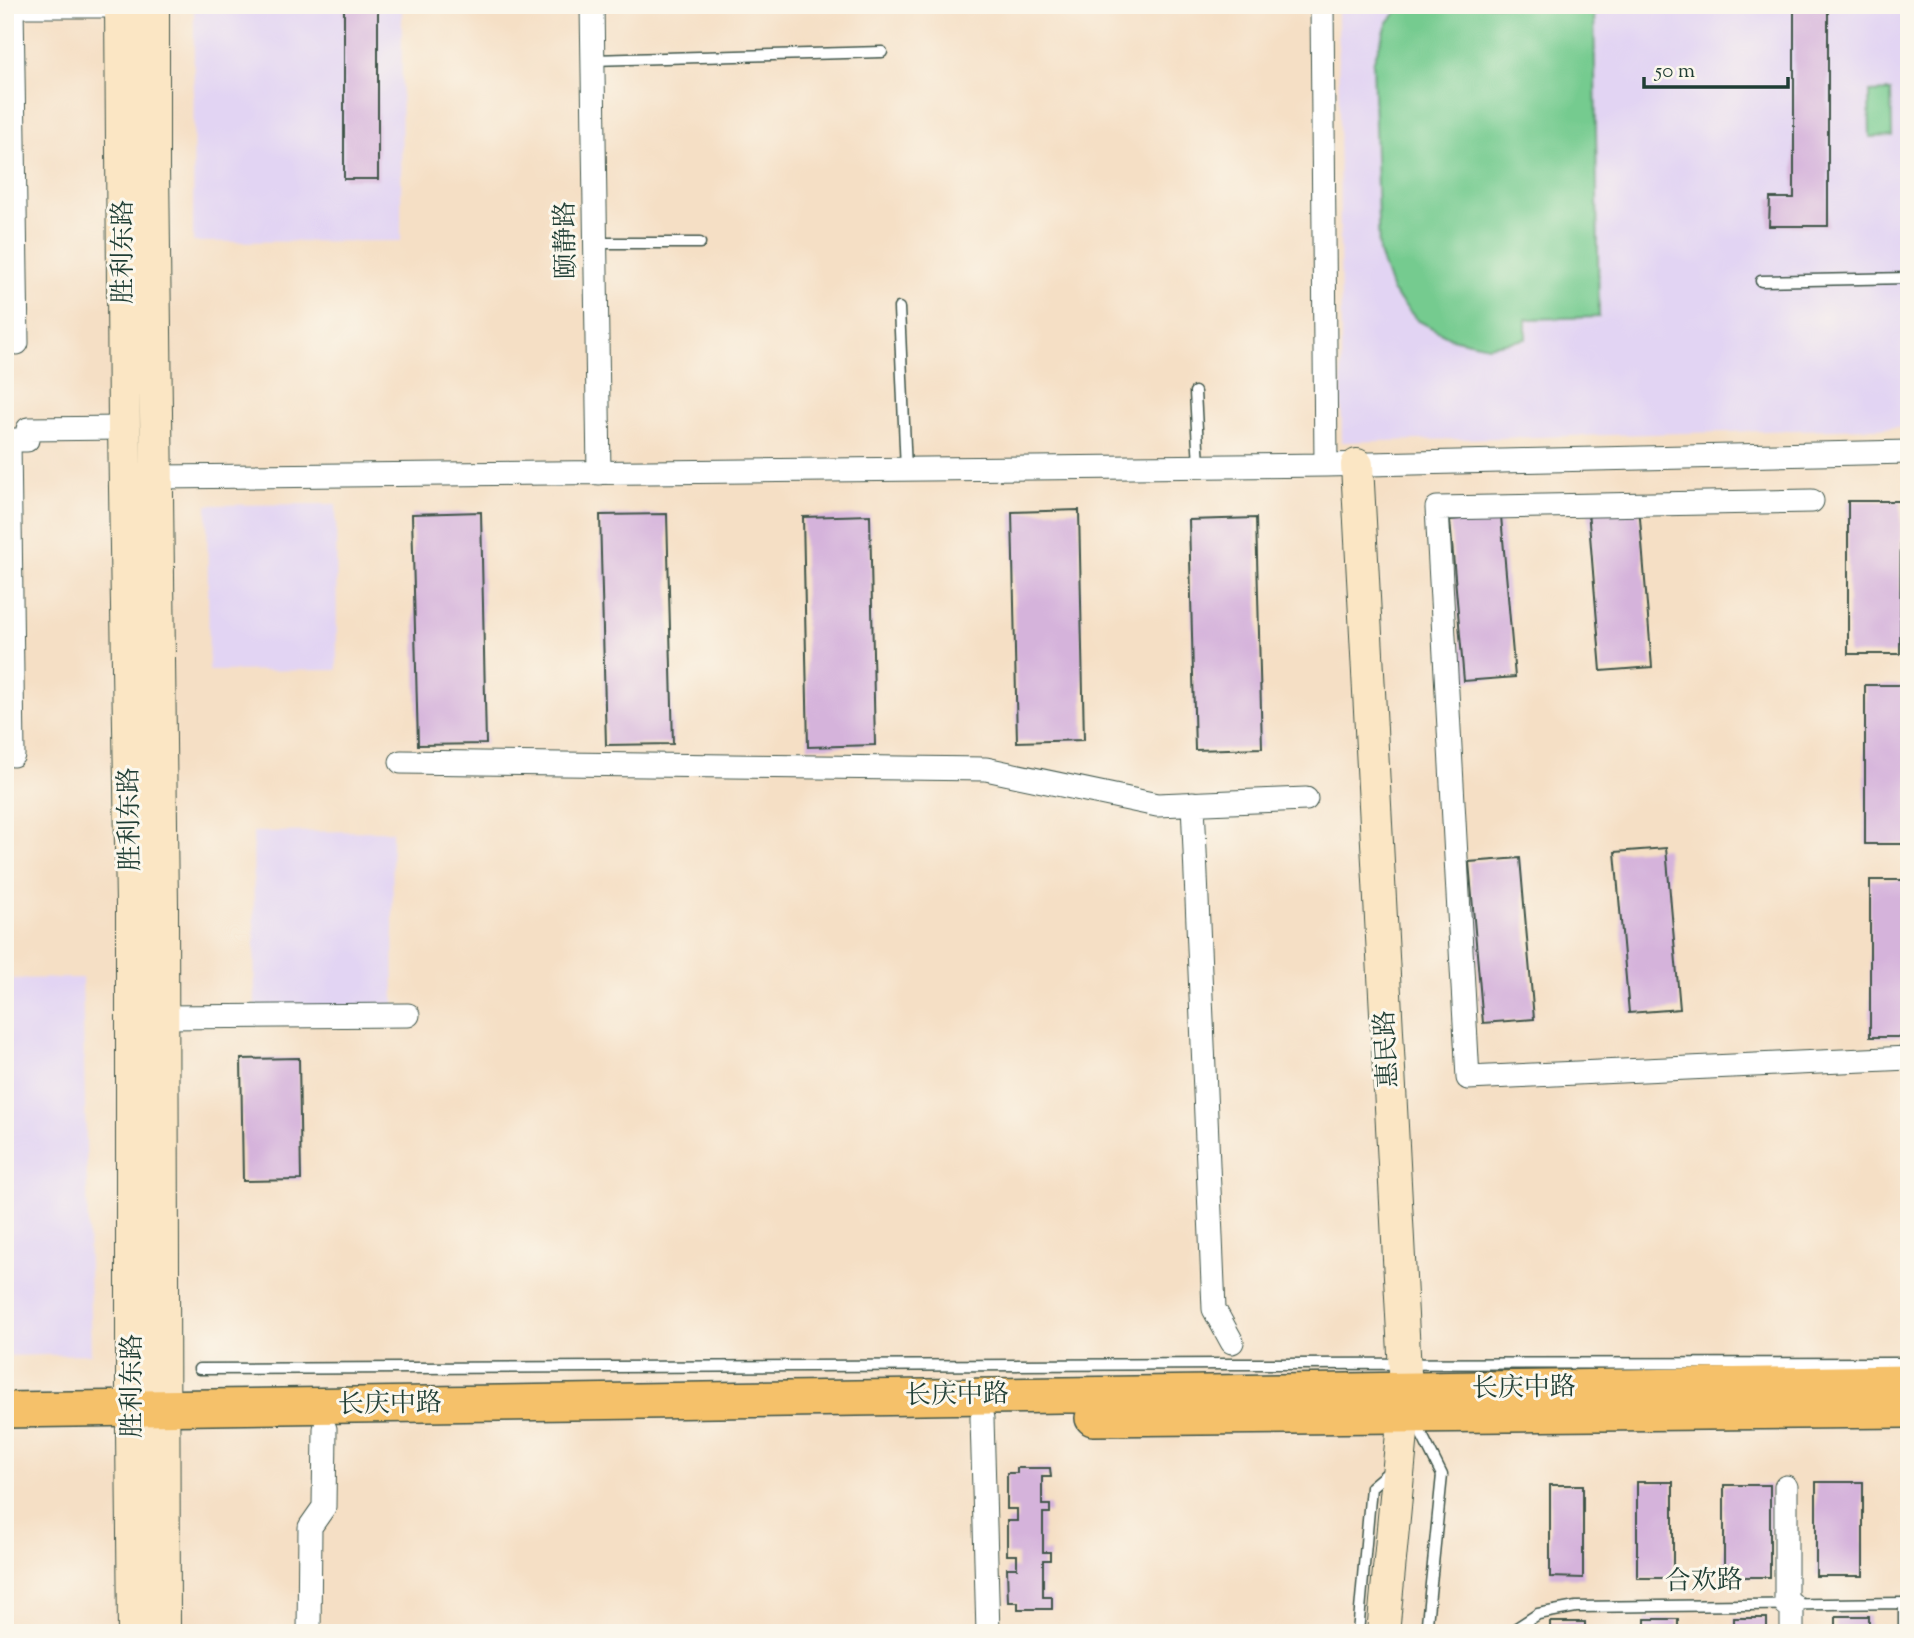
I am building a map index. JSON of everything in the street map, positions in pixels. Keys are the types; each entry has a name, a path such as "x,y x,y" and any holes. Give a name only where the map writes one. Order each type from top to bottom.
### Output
{"main road":[{"name":"胜利东路","path":"134,1633 147,1420 162,1017 153,5"},
{"name":"胜利东路","path":"121,6 132,920 147,1420 164,1633"},
{"name":"惠民路","path":"1357,465 1415,1402 1403,1633"},
{"name":"长庆中路","path":"5,1410 325,1429 982,1419 1232,1379"},
{"name":"长庆中路","path":"5,1434 147,1420 1232,1379 1415,1402 1909,1410"},
{"name":"长庆中路","path":"1415,1402 1909,1383"},
{"name":"惠民路","path":"1383,1633 1400,1463 1415,1402"}],"street":[{"name":"颐静路","path":"592,5 599,473"},
{"path":"1322,5 1326,465"},
{"path":"17,343 10,187 10,6 121,6"},
{"path":"13,755 8,611 7,440 27,440 28,429 124,428"},
{"path":"157,477 1357,465 1909,452"},
{"path":"1812,501 1437,509 1468,1078 1909,1058"},
{"path":"401,762 986,769 1157,804 1306,799"},
{"path":"1192,803 1214,1309 1232,1379"},
{"path":"162,1017 408,1016"},
{"path":"982,1419 988,1633"},
{"path":"309,1633 310,1527 324,1507 325,1429"},
{"path":"1786,1487 1791,1633"}],"lane":[{"path":"592,60 882,52"},
{"path":"595,243 699,243"},
{"path":"1761,281 1909,278"},
{"path":"900,309 906,470"},
{"path":"1195,392 1199,466"},
{"path":"1426,1633 1442,1475 1415,1402 1909,1363"},
{"path":"199,1369 1232,1379"},
{"path":"1358,1633 1370,1486 1400,1463"},
{"name":"合欢路","path":"1513,1633 1538,1614 1576,1607 1903,1603 1904,1633"}],"shaded area":[{"path":"194,5 402,5 401,241 193,242"},
{"path":"1338,5 1909,5 1909,427 1342,442"},
{"path":"336,504 337,670 209,671 207,505"},
{"path":"392,831 394,1007 255,1008 253,832"},
{"path":"82,978 91,1354 5,1356 5,979"}],"green space":[{"path":"1403,5 1594,5 1599,317 1526,319 1526,339 1488,346 1451,338 1417,320 1392,291 1379,253 1373,62 1388,22"},
{"path":"1891,91 1892,136 1870,137 1869,92"}],"building":[{"path":"344,5 378,5 378,179 344,179"},
{"path":"1794,5 1828,5 1828,226 1769,226 1770,198 1794,198"},
{"path":"1905,5 1909,5 1909,45 1905,45"},
{"path":"1848,501 1901,501 1900,654 1848,654"},
{"path":"1639,506 1652,667 1601,671 1588,510"},
{"path":"1079,510 1084,740 1017,742 1012,512"},
{"path":"481,512 486,744 418,745 412,514"},
{"path":"667,514 673,744 606,745 600,515"},
{"path":"870,515 875,745 808,747 803,517"},
{"path":"1501,516 1515,677 1464,681 1450,520"},
{"path":"1256,518 1262,748 1195,750 1189,520"},
{"path":"1865,685 1909,685 1909,844 1865,844"},
{"path":"1666,848 1680,1009 1629,1013 1615,852"},
{"path":"1520,858 1534,1019 1483,1023 1469,862"},
{"path":"1870,880 1909,880 1909,1037 1870,1037"},
{"path":"299,1058 301,1180 243,1181 241,1059"},
{"path":"1017,1468 1050,1468 1051,1477 1042,1477 1042,1505 1050,1505 1050,1513 1043,1513 1043,1552 1050,1552 1050,1560 1043,1560 1043,1597 1052,1597 1052,1609 1018,1609 1018,1602 1008,1602 1007,1568 1017,1568 1017,1555 1007,1555 1007,1521 1017,1521 1017,1509 1007,1509 1007,1473 1017,1473"},
{"path":"1637,1482 1673,1482 1673,1578 1637,1578"},
{"path":"1816,1482 1863,1482 1863,1576 1816,1576"},
{"path":"1550,1485 1583,1485 1583,1578 1550,1577"},
{"path":"1724,1485 1770,1485 1770,1577 1724,1577"},
{"path":"1836,1616 1869,1616 1869,1633 1836,1633"},
{"path":"1734,1618 1767,1618 1767,1633 1734,1633"},
{"path":"1645,1619 1678,1619 1678,1633 1645,1633"},
{"path":"1550,1622 1585,1622 1585,1633 1550,1633"}]}
